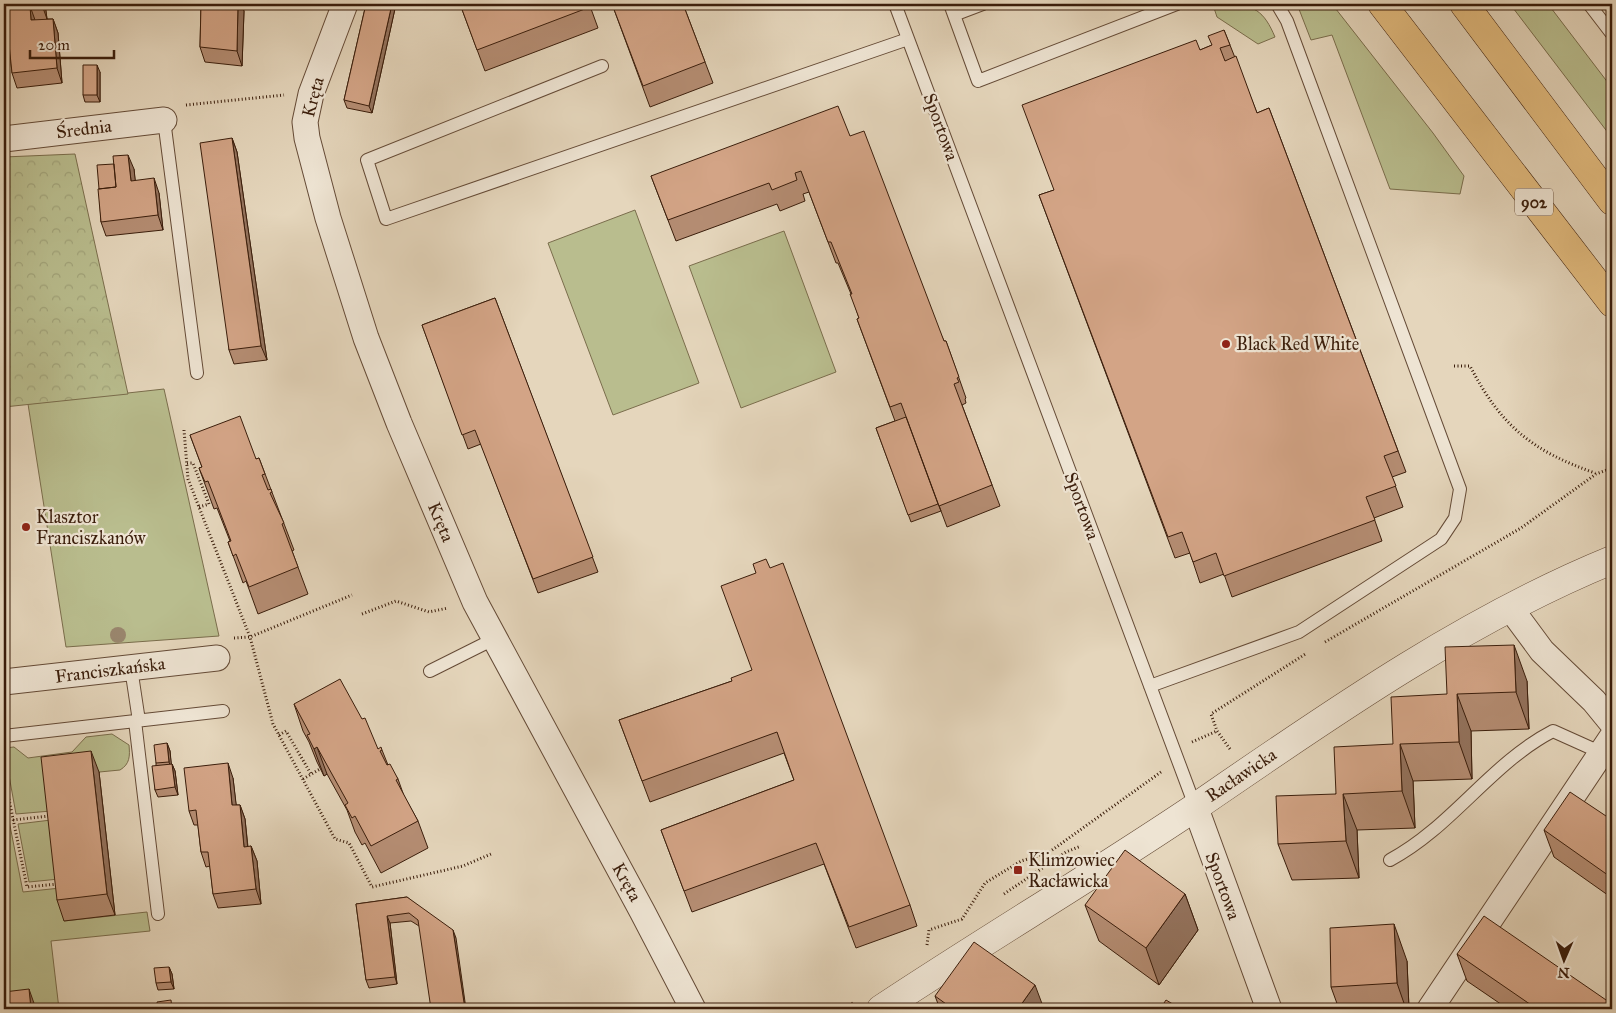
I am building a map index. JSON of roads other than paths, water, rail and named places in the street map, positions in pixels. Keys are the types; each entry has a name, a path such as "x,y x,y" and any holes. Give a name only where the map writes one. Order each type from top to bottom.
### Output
{"main road":[{"name":"902","path":"1382,4 1612,303"},
{"path":"1464,4 1612,201"}],"street":[{"name":"Kręta","path":"345,4 310,98 306,122 307,138 328,218 366,338 399,423 475,602 693,1009"},
{"name":"Średnia","path":"4,139 171,113"},
{"name":"Racławicka","path":"881,1009 1195,806 1359,697 1447,643 1511,609 1612,560"},
{"path":"1511,609 1542,651 1594,701 1612,723"},
{"name":"Franciszkańska","path":"4,682 130,668 223,648"},
{"path":"1430,1009 1607,745"},
{"name":"Sportowa","path":"1195,806 1269,1009"}],"lane":[{"name":"Sportowa","path":"895,4 1195,806"},
{"path":"983,4 952,9 978,81 1177,4"},
{"path":"1150,686 1299,632 1441,539 1455,518 1460,489 1287,21 1277,4"},
{"path":"1589,4 1612,34"},
{"path":"602,66 367,160 386,219 908,39"},
{"path":"171,113 197,373"},
{"path":"430,671 494,639"},
{"path":"130,668 158,914"},
{"path":"4,736 223,711"},
{"path":"1390,860 1413,848 1534,740 1553,731 1607,745"}],"place":[{"name":"Black Red White","path":"1226,344"},
{"name":"Klasztor Franciszkanów","path":"26,527"},
{"name":"Klimzowiec Racławicka","path":"1018,870"}]}
